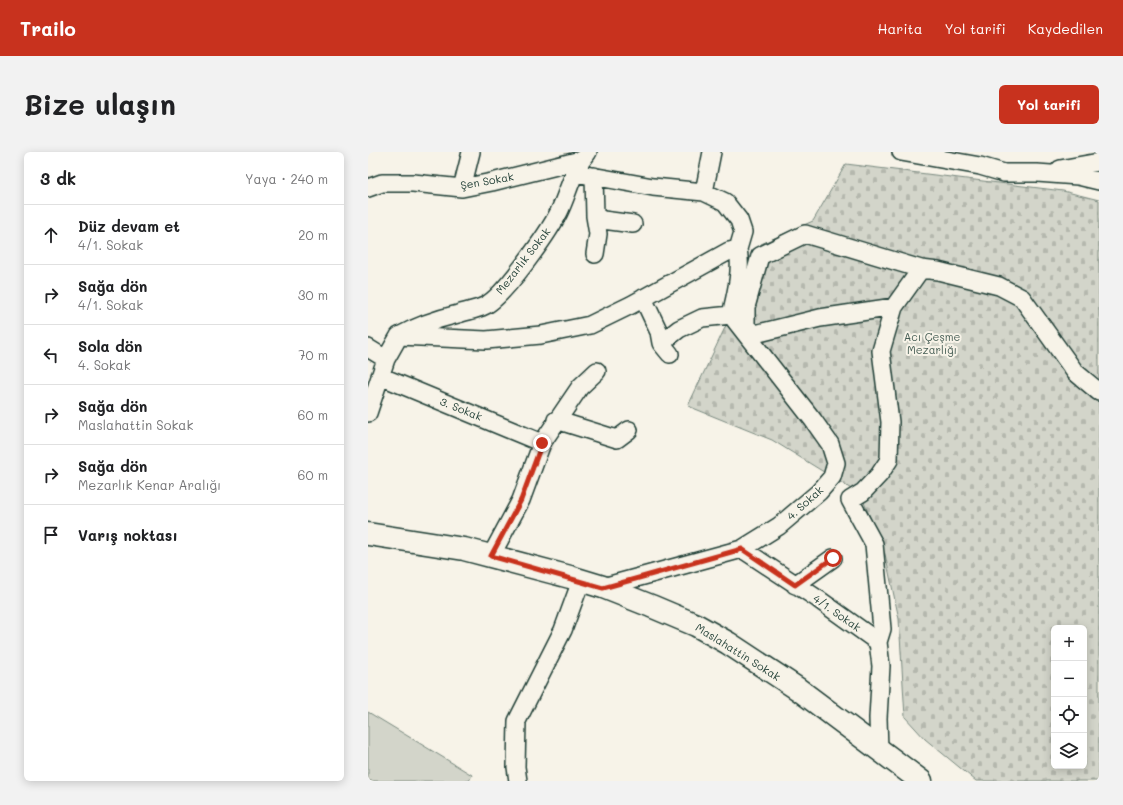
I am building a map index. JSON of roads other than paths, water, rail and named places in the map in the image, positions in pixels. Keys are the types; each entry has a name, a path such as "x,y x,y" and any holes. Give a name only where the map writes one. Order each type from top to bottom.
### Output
{"main road":[{"name":"Maslahattin Sokak","path":"368,534 464,549 491,556 603,588 652,606 696,625 798,689 921,781"}],"street":[{"path":"462,188 471,152"},
{"path":"704,192 712,152"},
{"path":"901,152 981,159 1004,173 1037,173 1078,176 1099,181"},
{"path":"581,162 594,176 653,187 704,192 725,202 739,220 743,232 738,252 739,275 731,315 702,318 679,329 666,349 643,298"},
{"name":"Şen Sokak","path":"368,188 382,183 413,183 462,188 581,162"},
{"name":"Mezarlık Sokak","path":"399,336 415,327 485,306 499,294 545,236 560,211 581,162"},
{"path":"1037,173 1099,162"},
{"path":"594,176 595,216 598,234 595,254"},
{"path":"595,216 603,220 633,224"},
{"path":"894,307 820,318 755,334 746,327 746,308 760,256 805,234 921,269 938,271 999,286 1022,298 1075,372 1099,392"},
{"path":"368,413 386,360 399,336 486,340 541,335 590,325 729,251 738,252"},
{"path":"879,750 878,718 881,666 878,642 882,629 874,544 850,500 863,492 889,460 890,422 881,351 894,307 921,269"},
{"name":"4. Sokak","path":"603,588 742,549 779,526 819,492 832,477 836,463 830,444 731,315"},
{"path":"368,348 386,360"},
{"path":"491,556 521,500 542,443 580,386 597,370"},
{"name":"3. Sokak","path":"380,376 542,443"},
{"path":"556,420 617,439 629,430"},
{"name":"4/1. Sokak","path":"742,549 818,599 878,642"},
{"path":"795,585 833,558"},
{"path":"518,781 516,761 517,721 563,630 581,581"}],"park label":[{"name":"Acı Çeşme Mezarlığı","path":"932,343"}]}
